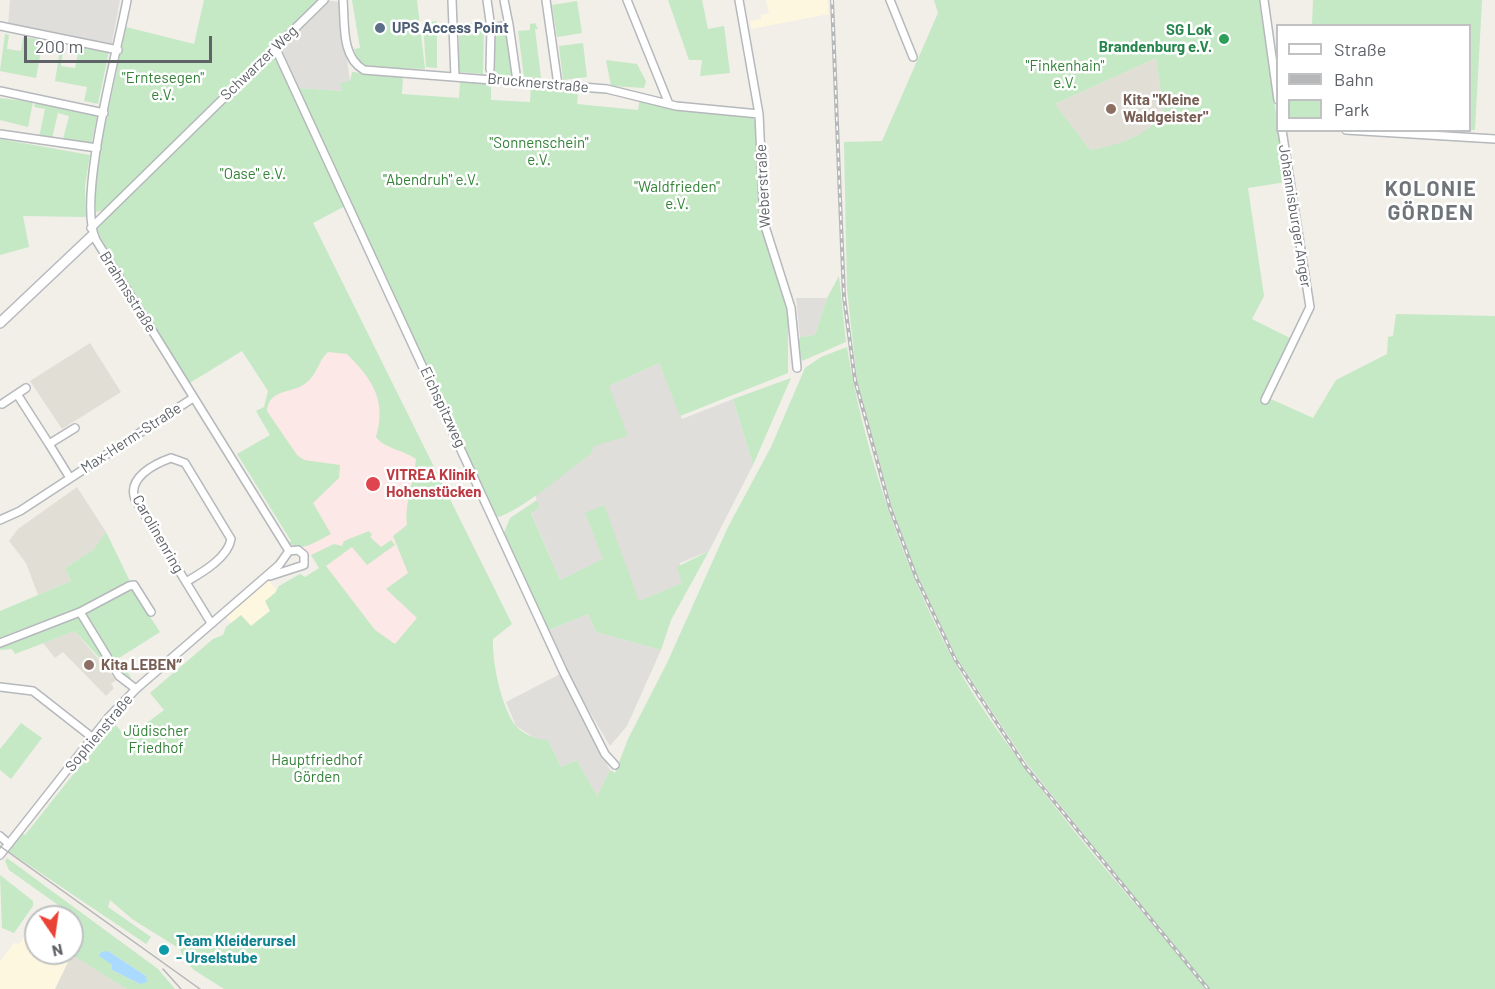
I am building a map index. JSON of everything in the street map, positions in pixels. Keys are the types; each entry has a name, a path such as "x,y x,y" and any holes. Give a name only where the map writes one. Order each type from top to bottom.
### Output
{"street":[{"path":"0,322 92,231 90,189 127,0"},
{"name":"Schwarzer Weg","path":"92,231 324,0"},
{"name":"Brucknerstraße","path":"343,0 349,55 354,64 364,70 607,89 669,104 759,114"},
{"path":"452,0 455,76"},
{"path":"487,0 490,69"},
{"path":"504,0 517,81"},
{"path":"546,0 558,85"},
{"path":"627,0 669,104"},
{"name":"Weberstraße","path":"739,0 759,114 764,223 791,308 797,368"},
{"path":"890,0 913,57"},
{"path":"1264,0 1276,86"},
{"path":"490,28 509,25"},
{"path":"0,26 118,50"},
{"name":"Eichspitzweg","path":"275,47 564,672 605,754 615,765"},
{"path":"0,92 104,113"},
{"name":"Johannisburger Anger","path":"1265,400 1310,307 1282,132"},
{"path":"1379,132 1495,139"},
{"path":"0,134 97,148"},
{"name":"Brahmsstraße","path":"92,231 289,551"},
{"path":"2,404 26,388"},
{"name":"Max-Herm-Straße","path":"17,394 70,478"},
{"name":"Max-Herm-Straße","path":"0,520 20,511 193,398"},
{"path":"49,444 75,428"},
{"name":"Carolinenring","path":"186,582 201,573 224,553 230,546 231,539 184,463 171,458 138,477 132,485 132,492 186,582 211,623"},
{"name":"Sophienstraße","path":"0,855 93,738 136,689 211,623 279,566 289,551 298,550 304,555 305,561 297,569 266,577"},
{"path":"0,643 80,612 134,585 151,612"},
{"path":"80,612 119,676 136,689"},
{"path":"0,687 33,691 93,738"},
{"path":"0,836 9,844"}],"shaded area":[{"path":"10,0 120,0 111,47 8,26"},
{"path":"327,0 339,2 350,81 342,91 298,88 278,49"},
{"path":"766,0 827,0 829,14 751,29 750,21 761,19 761,15 769,13"},
{"name":"Kita \"Kleine Waldgeister\"","path":"1156,58 1164,114 1151,129 1117,145 1090,150 1055,104"},
{"name":"VITREA Klinik Hohenstücken","path":"344,287 489,576 381,665 319,568 303,548 330,534 262,414 268,391 242,351"},
{"path":"796,298 827,298 815,335 800,337"},
{"path":"90,343 121,392 62,429 30,381"},
{"path":"659,363 682,419 733,399 753,465 709,551 680,563 683,583 639,601 585,513 604,559 560,580 531,512 539,508 535,494 591,454 609,386"},
{"path":"77,487 106,532 93,550 65,568 71,581 38,595 26,563 9,541 18,529"},
{"path":"268,580 277,590 270,610 251,626 241,615 231,623 225,615"},
{"path":"588,614 596,632 661,650 627,726 610,746 564,669 547,631"},
{"name":"Kita LEBEN“","path":"75,631 116,680 111,684 114,688 106,696 63,652 55,658 43,643"},
{"path":"562,673 610,770 597,796 577,760 561,767 548,740 538,740 516,726 506,702"},
{"path":"24,936 24,965 67,965 55,989 0,989 0,962 14,943 19,944"},
{"path":"84,962 127,989 55,989 67,965 84,965"}],"green space":[{"name":"\"Erntesegen\" e.V.","path":"204,0 321,0 117,200 104,210 96,212 94,187 96,168 126,27 194,44"},
{"path":"352,0 417,0 425,69 363,67 358,62 354,49 360,48"},
{"path":"668,0 702,0 708,29 724,26 730,73 700,76 702,60 689,60"},
{"name":"\"Finkenhain\" e.V.","path":"934,0 1259,0 1276,115 1276,132 1279,132 1286,182 1248,188 1264,296 1252,319 1292,339 1264,396 1313,418 1336,380 1387,354 1388,337 1393,336 1396,314 1495,316 1495,989 1209,989 1027,764 957,658 917,575 892,507 857,380 847,289 844,142 882,141 938,13","holes":["1156,58 1164,114 1130,139 1090,150 1055,104"]},
{"path":"1313,0 1482,0 1475,130 1471,130 1471,24 1312,24"},
{"path":"577,1 582,33 557,37 552,5"},
{"path":"437,21 437,68 426,67 423,23"},
{"path":"459,23 484,23 483,74 459,72"},
{"path":"535,23 538,29 535,29 541,78 524,77 518,31 530,30 530,24"},
{"path":"506,32 513,76 494,75 494,37"},
{"path":"5,34 9,35 7,49 21,51 23,37 43,40 36,78 0,71"},
{"path":"583,43 587,77 563,80 559,46"},
{"path":"79,45 109,51 98,104 84,101 87,87 55,81 60,50 63,51 61,66 75,68 78,54 74,52"},
{"path":"276,51 347,205 313,223 512,624 493,639 493,649 502,696 515,725 530,736 548,740 561,767 577,760 597,796 610,770 615,773 628,739 667,663 728,527 771,447 805,368 821,357 847,347 867,439 897,535 916,582 959,670 1008,746 1035,782 1206,989 224,989 194,970 184,960 180,949 132,919 110,900 108,907 151,937 146,944 8,851 21,833 25,835 114,723 127,738 164,710 150,693 213,639 223,635 226,627 241,615 251,626 270,611 265,601 275,593 279,586 300,574 305,577 319,568 311,555 334,544 342,546 344,541 369,531 372,535 370,537 381,547 391,540 395,545 367,565 352,547 326,566 375,630 395,644 417,618 386,589 408,573 393,536 407,525 407,509 416,459 384,444 376,437 380,412 378,401 364,372 347,354 328,352 306,383 282,392 272,398 269,404 267,411 297,455 304,460 340,465 339,478 313,503 331,534 310,545 294,546 289,543 291,541 237,454 270,435 256,411 264,407 268,391 242,351 188,384 98,233 98,226"},
{"path":"606,60 637,64 646,81 644,88 611,86"},
{"path":"352,72 403,76 402,94 459,98 460,81 491,83 491,100 530,102 531,85 604,94 578,92 577,104 638,110 640,98 753,118 756,123 761,220 788,309 788,373 680,416 659,363 609,386 628,436 594,446 591,454 534,497 499,517 494,515 298,88 342,91 340,83 350,81"},
{"path":"0,98 33,102 28,127 0,120"},
{"path":"35,103 97,116 91,145 63,139 69,116 58,113 52,138 39,137 45,109 34,107"},
{"path":"0,139 90,155 85,186 86,217 23,216 29,247 0,255"},
{"path":"839,276 846,342 802,361 798,344 800,337 815,335 827,298"},
{"path":"791,378 753,465 733,399"},
{"path":"537,500 539,508 531,513 560,580 603,559 585,513 604,505 639,601 682,583 677,567 709,551 671,620 661,650 596,632 588,614 547,631 503,535 510,518"},
{"path":"106,532 139,600 160,632 119,658 131,678 123,684 75,631 15,654 12,649 0,650 0,611 71,581 65,568 93,550"},
{"path":"21,723 42,738 11,779 0,770 0,749"},
{"path":"7,858 71,905 58,905 9,870 5,861"},
{"path":"0,875 33,901 33,905 24,905 24,919 14,933 2,928"},
{"path":"84,915 158,969 175,989 127,989 84,962","holes":["108,951 146,976 140,984 112,970"]}],"water":[{"path":"108,951 146,976 147,982 140,984 112,970 111,964 99,956 101,952"}],"tram line":[{"path":"0,846 200,989"},
{"path":"163,969 181,989"}],"railway":[{"path":"832,0 844,297 855,380 890,508 916,577 955,659 1025,766 1208,989"}],"place":[{"name":"UPS Access Point","path":"380,28"},
{"name":"SG Lok Brandenburg e.V.","path":"1224,39"},
{"name":"Kita \"Kleine Waldgeister\"","path":"1111,109"},
{"name":"VITREA Klinik Hohenstücken","path":"373,484"},
{"name":"Kita LEBEN“","path":"89,665"},
{"name":"Team Kleiderursel - Urselstube","path":"164,950"}],"district":[{"name":"KOLONIE GÖRDEN","path":"1431,201"}],"park label":[{"name":"\"Sonnenschein\" e.V.","path":"539,152"},
{"name":"\"Oase\" e.V.","path":"253,174"},
{"name":"\"Abendruh\" e.V.","path":"431,180"},
{"name":"\"Waldfrieden\" e.V.","path":"677,196"},
{"name":"Jüdischer Friedhof","path":"156,740"},
{"name":"Hauptfriedhof Görden","path":"317,768"}]}
